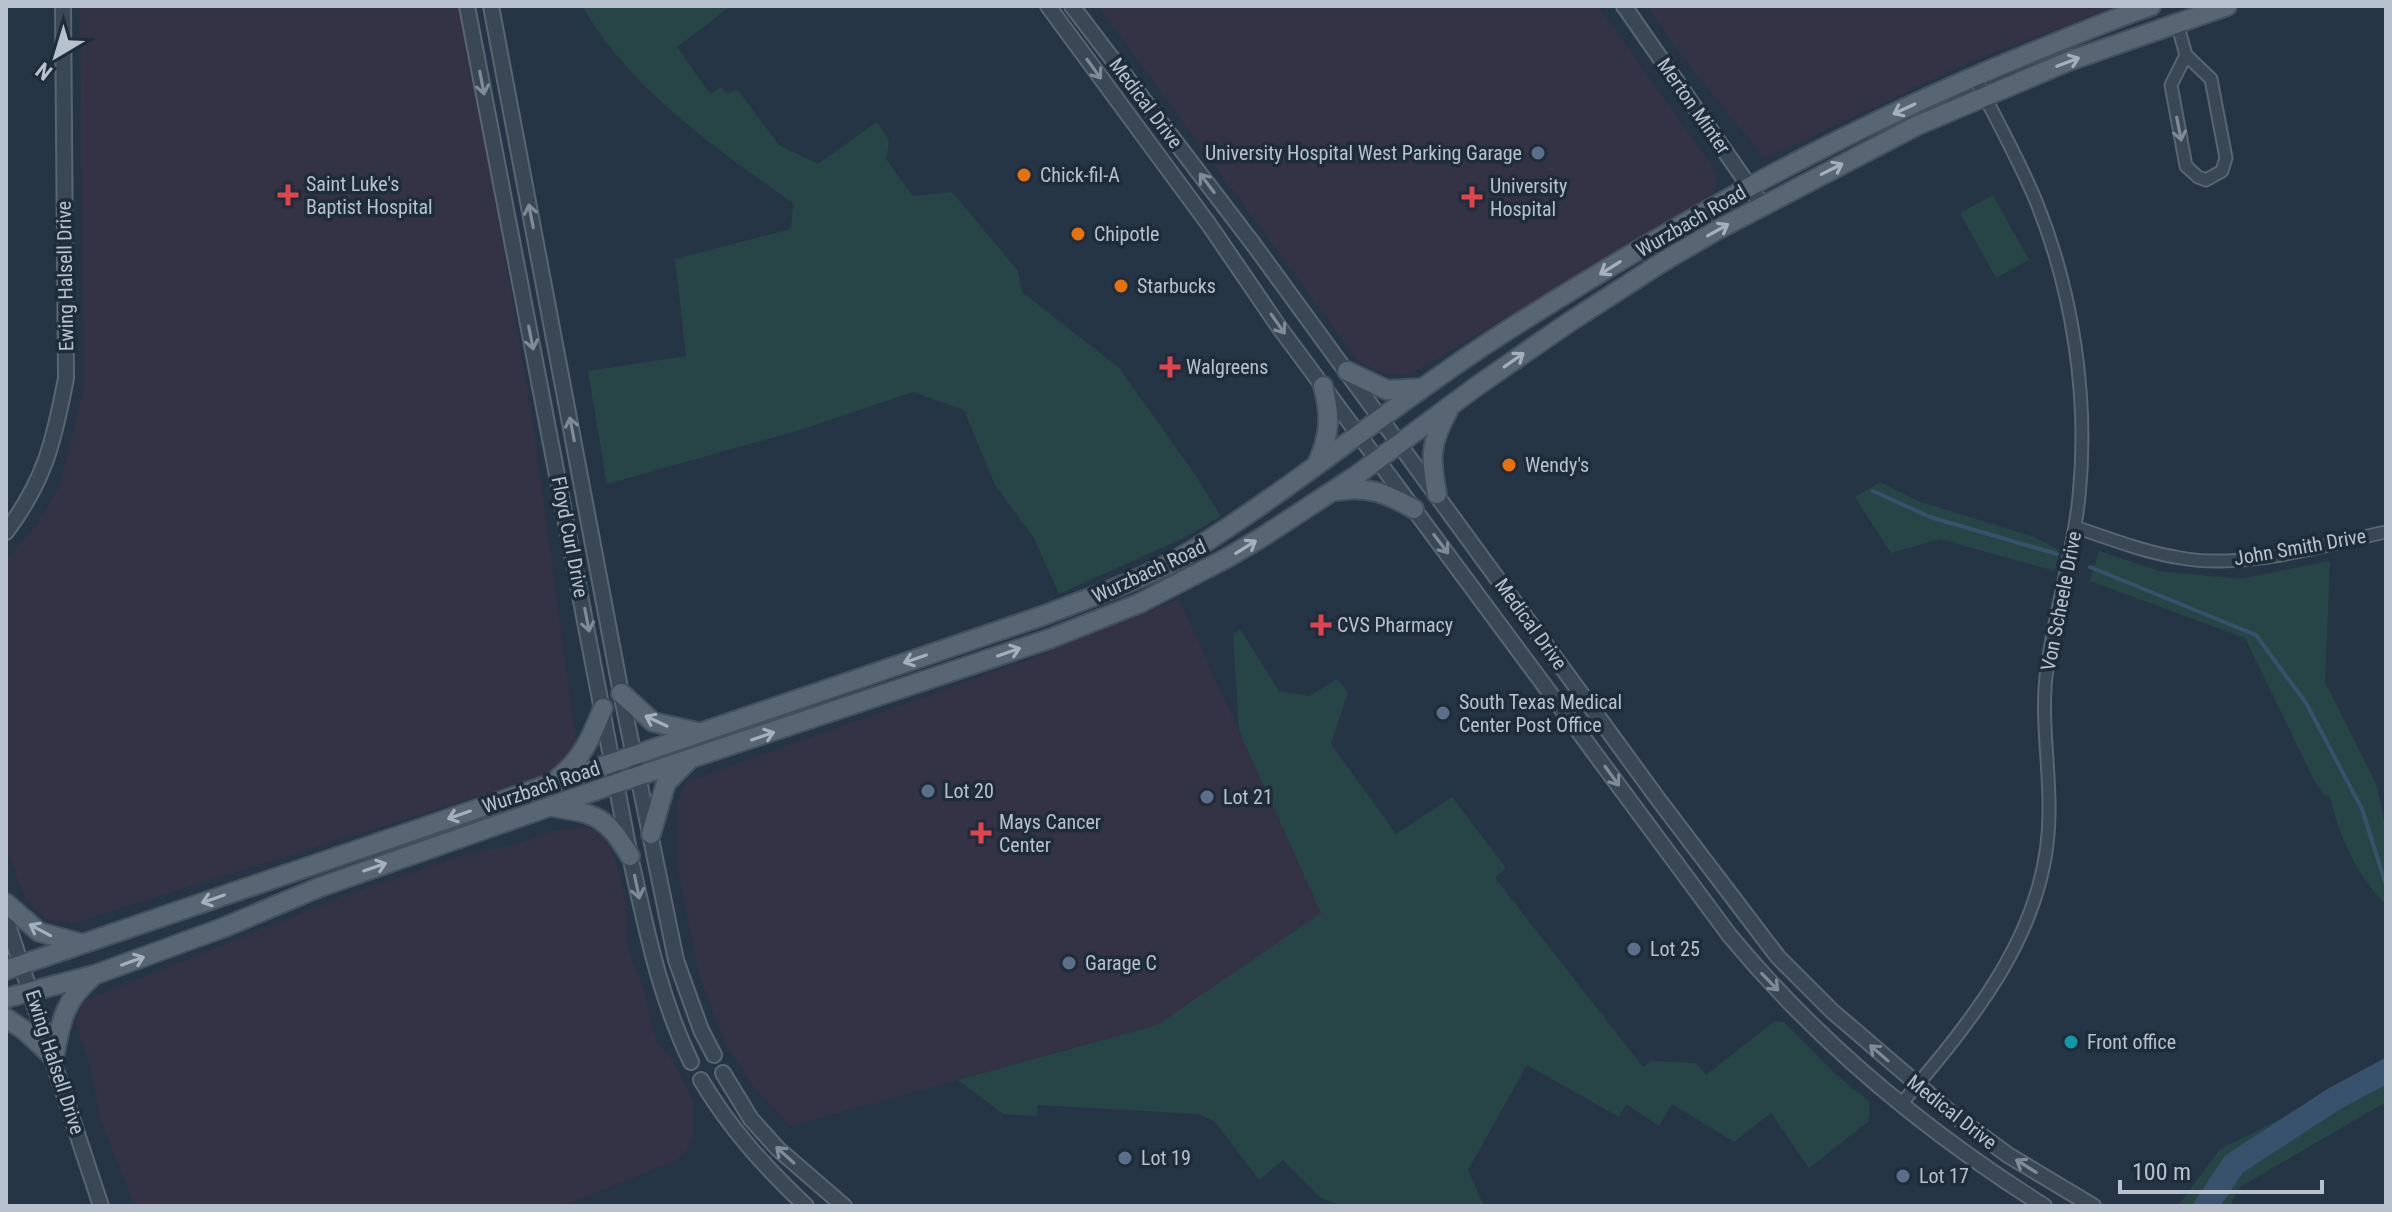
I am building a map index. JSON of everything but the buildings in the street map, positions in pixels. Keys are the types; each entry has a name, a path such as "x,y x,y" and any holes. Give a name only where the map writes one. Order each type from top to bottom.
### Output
{"main road":[{"name":"Wurzbach Road","path":"14,967 1042,616 1136,579 1186,554 1496,338 1656,239 1857,131 1974,76 2151,6"},
{"name":"Wurzbach Road","path":"6,998 94,975 225,927 320,887 617,783 1049,639 1140,603 1227,558 1330,492 1526,351 1664,261 1763,206 1916,126 1985,96 2069,61 2227,6"},
{"path":"1347,371 1387,390 1424,388"},
{"path":"1315,467 1329,433 1329,406 1323,386"},
{"path":"1437,494 1431,452 1434,438 1451,405"},
{"path":"1330,492 1349,488 1376,490 1414,509"},
{"path":"621,693 653,722 699,733"},
{"path":"551,784 577,760 593,735 603,708"},
{"path":"651,834 666,783 689,760"},
{"path":"550,807 603,821 613,829 630,856"},
{"path":"6,903 39,932 82,944"},
{"path":"54,1058 62,1018 70,999 94,975"},
{"path":"6,1018 54,1058"}],"street":[{"name":"Ewing Halsell Drive","path":"6,532 41,476 57,424 66,378 63,6"},
{"name":"Floyd Curl Drive","path":"467,6 630,856 654,966 691,1062"},
{"name":"Floyd Curl Drive","path":"491,6 621,693 676,960 701,1030 714,1055"},
{"name":"Medical Drive","path":"1048,6 1323,386 1730,936 1815,1028 1902,1103 1994,1175 2044,1206"},
{"name":"Medical Drive","path":"1072,6 1383,419 1778,957 1832,1011 1917,1085 2008,1155 2093,1206"},
{"name":"Merton Minter","path":"1624,6 1763,206"},
{"path":"2177,23 2186,55 2211,79 2226,158 2222,171 2206,180 2186,166 2171,85 2186,55"},
{"name":"Von Scheele Drive","path":"1902,1103 1986,999 2019,938 2038,889 2049,817 2044,725 2047,668 2080,495 2079,379 2068,305 2055,253 2035,199 1974,76"},
{"name":"John Smith Drive","path":"2075,527 2176,558 2218,561 2263,557 2386,532"},
{"name":"Ewing Halsell Drive","path":"6,919 14,967 32,992 101,1206"},
{"path":"723,1073 751,1119 778,1149 844,1206"},
{"path":"701,1080 733,1130 763,1165 806,1206"},
{"path":"733,1130 751,1119"}],"shaded area":[{"path":"80,6 462,6 533,425 576,743 555,772 74,923 47,920 25,898 6,848 6,560 36,526 60,485 84,387"},
{"name":"University Hospital","path":"1098,6 1598,6 1717,173 1716,189 1697,204 1409,375 1381,373 1358,361"},
{"path":"1648,6 2118,6 1971,61 1765,159 1677,50"},
{"name":"Mays Cancer Center","path":"1179,599 1321,913 1157,1025 790,1126 755,1089 724,1042 699,973 677,865 678,800 686,782 1030,659"},
{"path":"587,827 602,833 609,845 620,874 626,907 628,949 645,992 651,1026 694,1102 694,1135 685,1153 670,1163 572,1202 554,1206 135,1206 101,1121 88,1059 76,1022 83,1001 352,893 463,855 511,846 552,831"}],"green space":[{"path":"582,6 731,6 677,47 710,94 721,87 728,94 737,89 779,145 818,164 877,122 889,140 886,159 913,196 952,192 1018,271 1022,292 1119,368 1221,516 1184,538 1059,594 1034,538 995,485 964,410 913,392 800,430 607,484 588,371 686,356 675,259 791,229 793,203 705,139 650,91 602,36"},
{"path":"1993,195 2029,260 1996,278 1960,213"},
{"path":"1880,482 1918,501 2034,537 2059,550 2055,571 1940,539 1891,553 1855,497"},
{"path":"2099,551 2159,571 2240,579 2330,561 2325,682 2377,786 2386,831 2386,905 2351,855 2330,798 2322,793 2313,778 2245,638 2090,581"},
{"path":"1240,629 1279,691 1310,696 1337,679 1348,692 1331,744 1396,834 1452,797 1506,868 1495,878 1643,1067 1651,1061 1696,1063 1706,1075 1775,1021 1784,1022 1834,1073 1870,1102 1868,1122 1809,1168 1771,1113 1734,1142 1672,1104 1659,1126 1626,1104 1619,1117 1527,1065 1468,1170 1482,1202 1487,1206 1343,1206 1321,1198 1283,1160 1259,1180 1215,1122 1199,1114 1038,1105 1037,1116 1003,1114 958,1080 1157,1025 1321,913 1239,731 1233,635"},
{"path":"2386,1056 2386,1102 2240,1187 2230,1206 2178,1206 2220,1149 2345,1087"}],"waterway":[{"path":"1873,491 1930,517 2057,554"},
{"path":"2090,567 2256,635 2306,703 2362,809 2386,885"},
{"path":"2206,1206 2234,1164 2334,1099 2386,1071"}],"place":[{"name":"University Hospital West Parking Garage","path":"1538,153"},
{"name":"Chick-fil-A","path":"1024,175"},
{"name":"Saint Luke's Baptist Hospital","path":"288,195"},
{"name":"University Hospital","path":"1472,197"},
{"name":"Chipotle","path":"1078,234"},
{"name":"Starbucks","path":"1121,286"},
{"name":"Walgreens","path":"1170,367"},
{"name":"Wendy's","path":"1509,465"},
{"name":"CVS Pharmacy","path":"1321,625"},
{"name":"South Texas Medical Center Post Office","path":"1443,713"},
{"name":"Lot 20","path":"928,791"},
{"name":"Lot 21","path":"1207,797"},
{"name":"Mays Cancer Center","path":"981,833"},
{"name":"Lot 25","path":"1634,949"},
{"name":"Garage C","path":"1069,963"},
{"name":"Front office","path":"2071,1042"},
{"name":"Lot 19","path":"1125,1158"},
{"name":"Lot 17","path":"1903,1176"}]}
